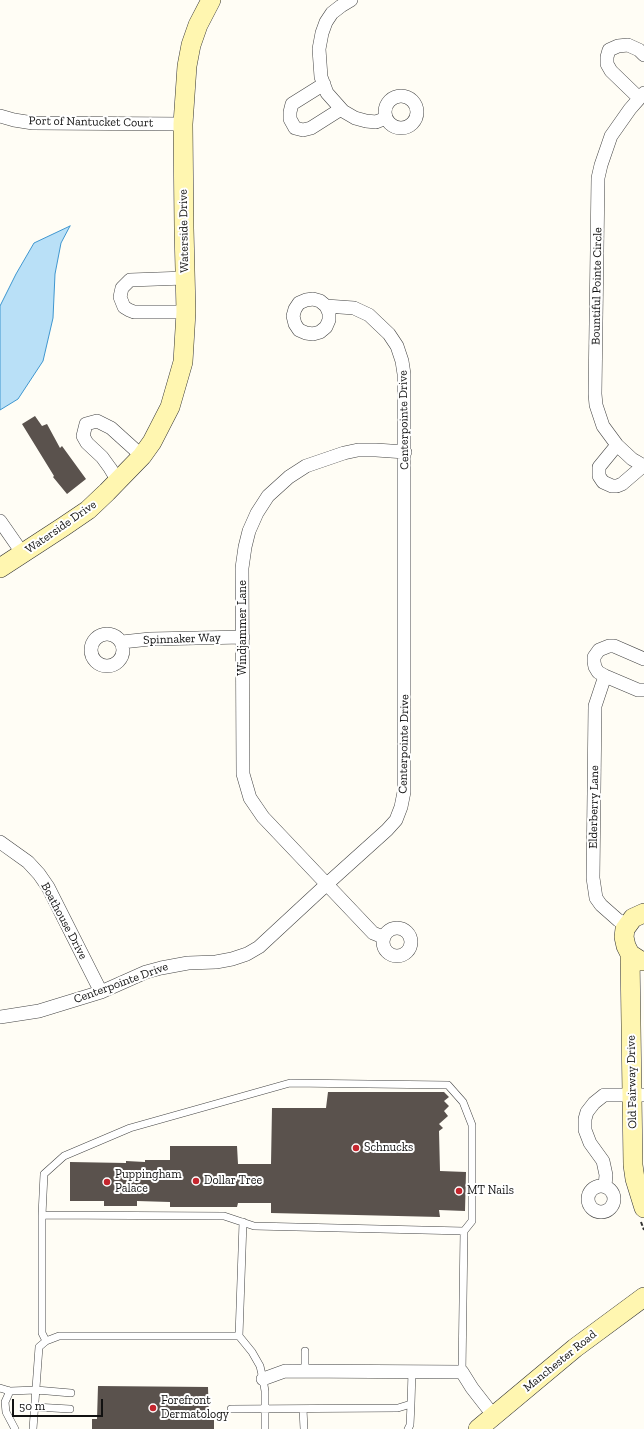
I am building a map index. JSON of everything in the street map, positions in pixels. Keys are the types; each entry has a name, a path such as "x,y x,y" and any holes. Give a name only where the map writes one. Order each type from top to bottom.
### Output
{"street":[{"name":"Waterside Drive","path":"0,568 88,510 142,456 152,442 170,407 183,362 186,312 184,124 187,66 191,45 198,25 210,0"},
{"path":"351,0 332,14 326,22 322,33 319,50 319,64 324,84 327,93 341,109 355,118 376,122 386,118"},
{"name":"Bountiful Pointe Circle","path":"643,466 632,459 617,445 603,426 596,405 595,394 598,178 600,165 611,136 642,96 611,71 607,64 607,57 609,50 618,46 628,45 639,50 644,55"},
{"path":"324,84 292,104 290,119 295,128 302,130 311,128 341,109"},
{"name":"Port of Nantucket Court","path":"0,116 14,120 33,122 184,124"},
{"path":"186,278 130,280 122,288 120,296 124,307 134,312 186,312"},
{"name":"Centerpointe Drive","path":"0,1017 39,1011 101,992 146,972 161,968 188,962 216,962 247,954 259,947 326,884 387,830 396,820 401,807 404,792 404,374 402,361 397,346 389,334 369,314 354,308 326,306"},
{"path":"118,481 102,457 87,443 82,436 86,424 97,421 111,428 142,456"},
{"path":"617,445 599,466 599,476 603,482 607,485 617,486 643,466"},
{"name":"Windjammer Lane","path":"383,937 374,933 326,884 262,817 250,798 243,774 242,568 249,531 257,513 268,496 289,477 306,466 344,453 358,450 405,452"},
{"path":"0,521 23,554"},
{"name":"Spinnaker Way","path":"122,642 150,639 243,637"},
{"path":"644,659 614,646 609,646 603,647 599,650 596,654 594,662 598,672 605,676 638,690 644,690"},
{"name":"Elderberry Lane","path":"605,676 595,706 593,878 596,898 601,905 618,920 627,925"},
{"name":"Boathouse Drive","path":"0,842 28,862 48,887 101,992"},
{"path":"627,925 633,918 644,913"},
{"name":"Old Fairway Drive","path":"627,925 624,937 626,946 637,957 638,1095 633,1165 635,1179 644,1208"},
{"path":"605,1186 606,1175 603,1161 590,1143 585,1130 585,1119 587,1112 594,1103 604,1095 638,1095"},
{"name":"Manchester Road","path":"478,1429 575,1348 644,1296"},
{"path":"263,1379 285,1371 462,1372 493,1416"}],"lane":[{"path":"46,1341 42,1333 42,1215 44,1174 64,1156 130,1128 290,1083 448,1085 464,1102 472,1125 472,1221 464,1231 462,1372"},
{"path":"42,1215 224,1216 254,1226 464,1231"},
{"path":"243,1222 239,1336 252,1352 260,1366 265,1391 265,1429"},
{"path":"34,1429 39,1347 46,1341 59,1336 239,1336"},
{"path":"304,1351 305,1371"},
{"path":"408,1429 410,1425 412,1371"},
{"path":"0,1388 10,1391 36,1390 71,1393"},
{"path":"10,1391 6,1402 6,1412 15,1429"},
{"path":"231,1409 265,1410 398,1408 411,1404"},
{"path":"35,1407 70,1409"},
{"path":"303,1409 304,1429"}],"water":[{"path":"70,226 61,243 55,274 53,318 43,361 18,399 0,410 0,306 34,243"}],"building":[{"path":"35,416 42,426 47,424 60,448 62,446 86,479 67,494 53,477 54,476 22,424"},
{"name":"Schnucks","path":"328,1092 444,1092 449,1097 444,1101 449,1106 444,1111 448,1116 439,1124 443,1128 439,1131 440,1171 466,1172 465,1211 439,1210 440,1217 271,1213 271,1203 238,1203 237,1207 170,1207 170,1202 137,1201 137,1206 104,1206 104,1201 70,1201 70,1162 126,1163 126,1161 145,1162 145,1160 170,1160 170,1146 237,1146 238,1164 271,1164 272,1108 326,1108"},
{"path":"98,1386 208,1387 209,1420 214,1420 214,1429 92,1429 92,1419 97,1419"}],"place":[{"name":"Schnucks","path":"356,1148"},
{"name":"Dollar Tree","path":"196,1181"},
{"name":"Puppingham Palace","path":"107,1182"},
{"name":"MT Nails","path":"459,1191"},
{"name":"Forefront Dermatology","path":"153,1408"}]}
